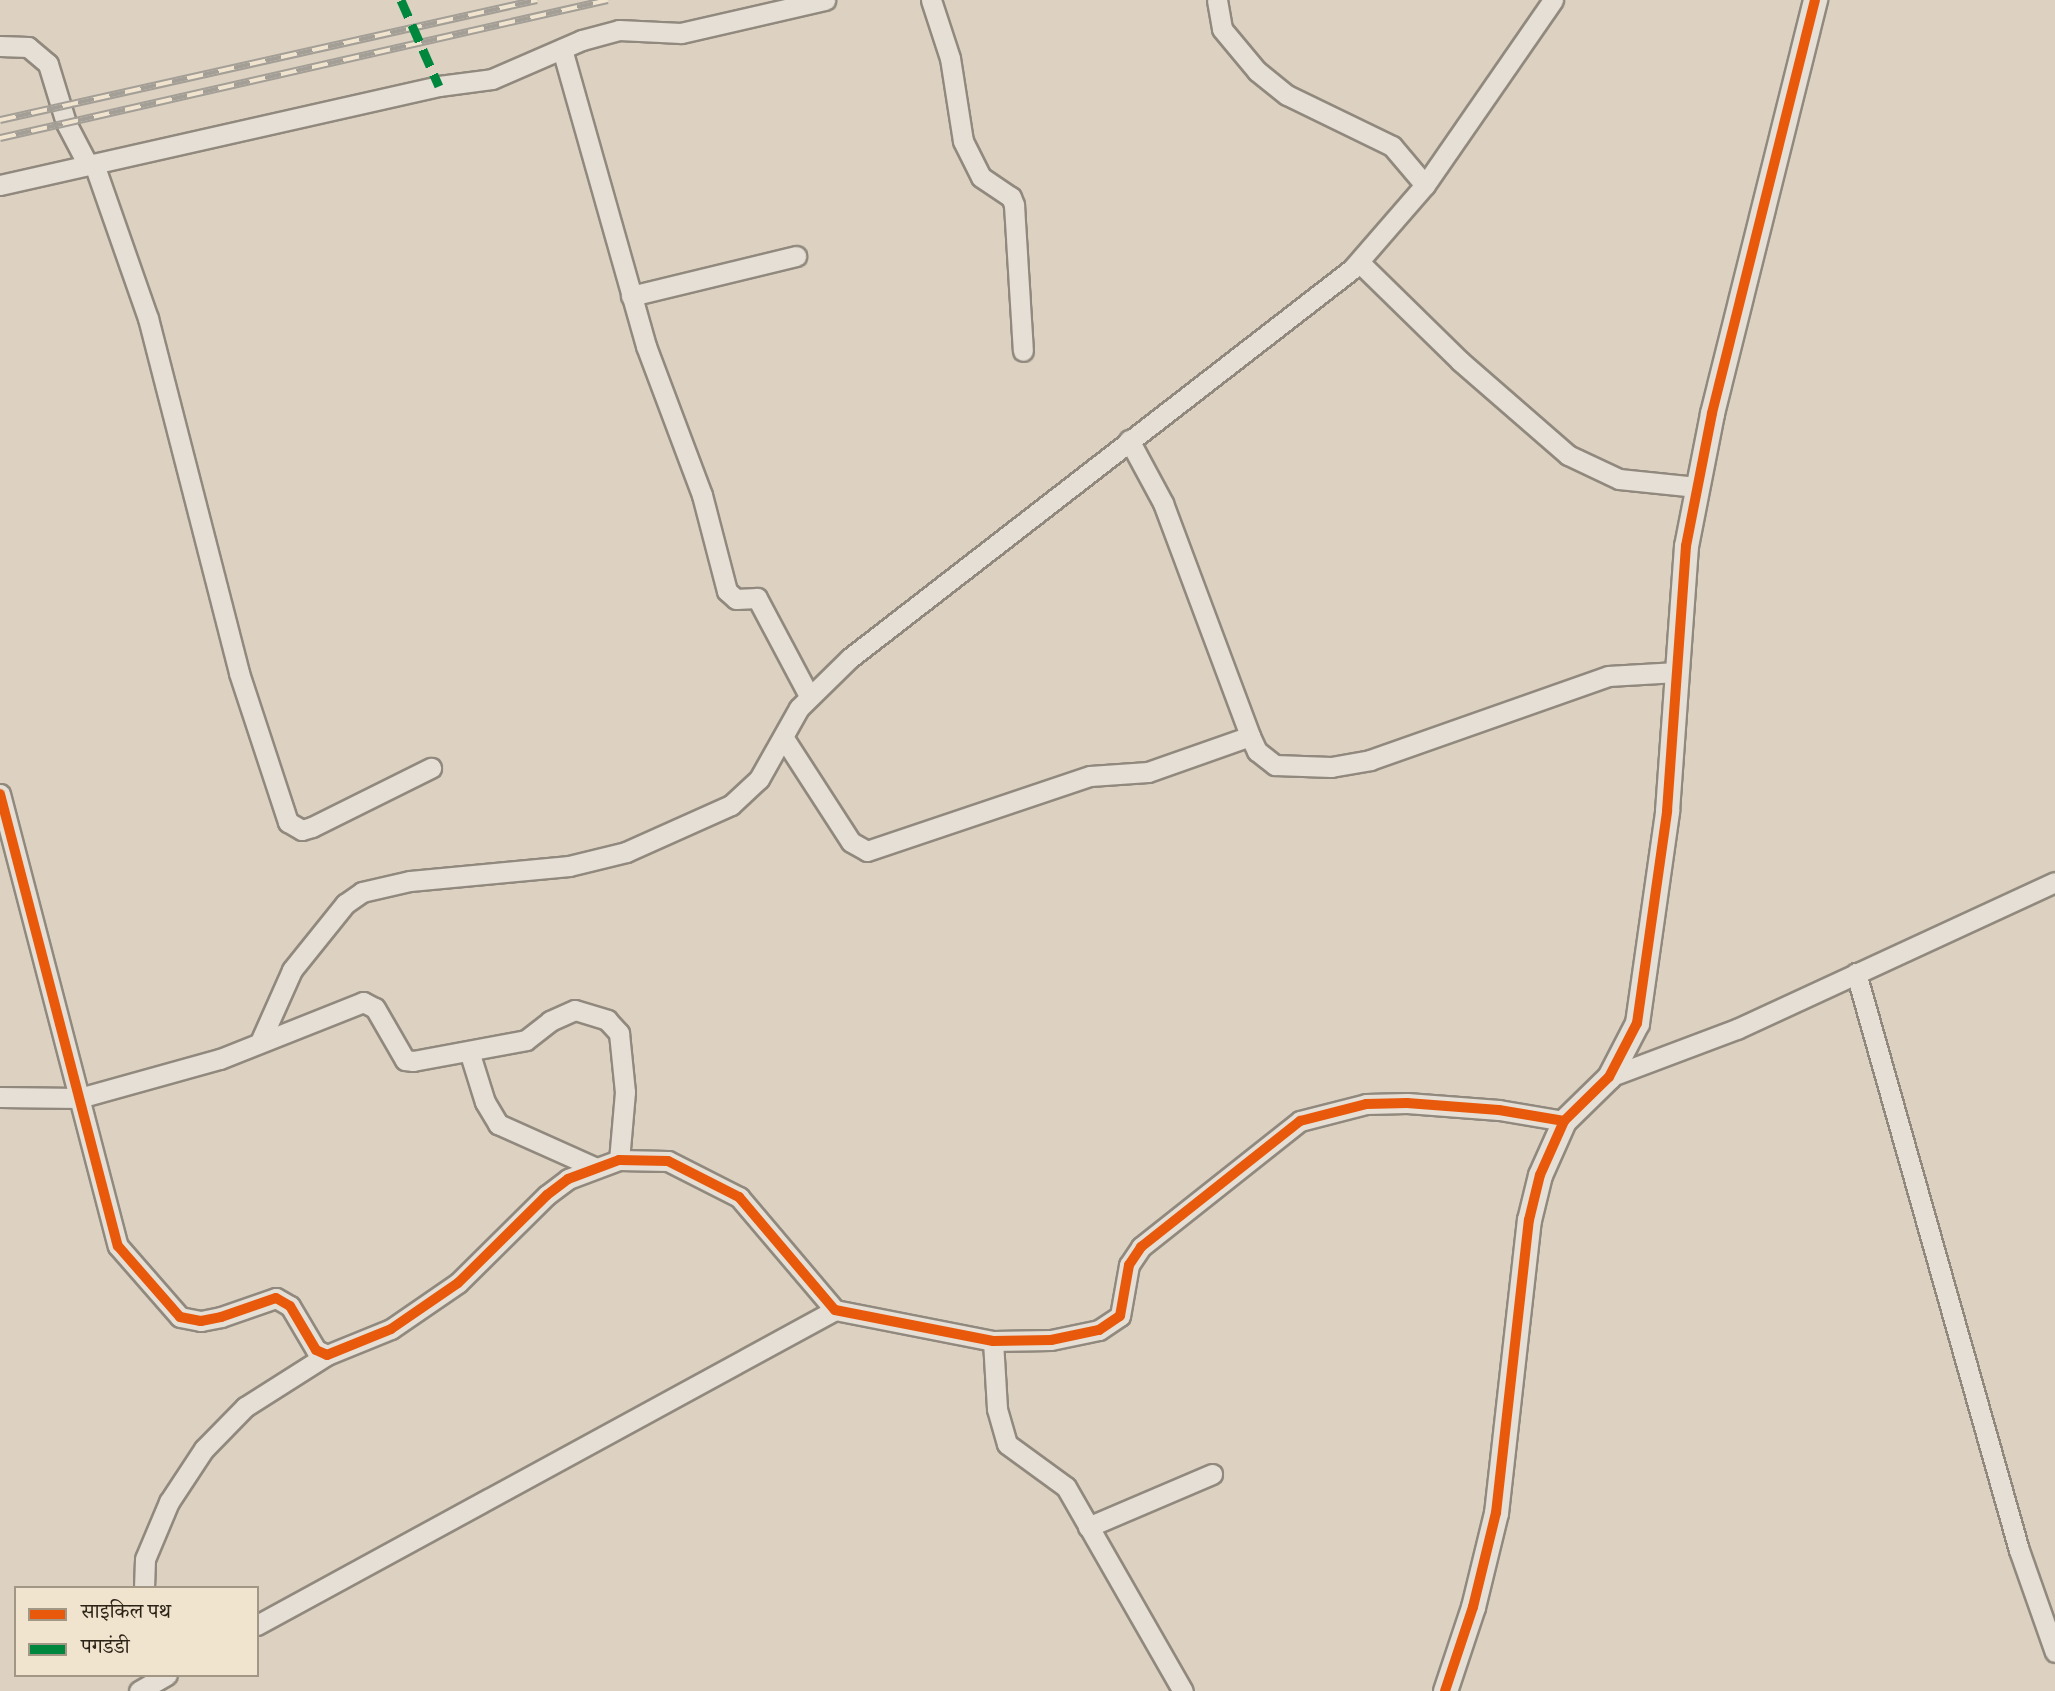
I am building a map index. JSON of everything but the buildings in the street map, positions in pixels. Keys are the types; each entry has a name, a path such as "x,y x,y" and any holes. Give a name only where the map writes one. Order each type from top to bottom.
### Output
{"street":[{"path":"0,185 439,86 492,79 562,49 619,30 681,33 825,0"},
{"path":"932,0 950,58 963,141 982,177 1011,197 1014,205 1023,351"},
{"path":"1217,0 1222,29 1257,71 1287,95 1392,146 1425,185"},
{"path":"260,1042 292,970 345,904 362,892 385,884 569,866 626,852 731,805 759,779 785,740 809,696 850,658 1359,262 1425,185 1553,0"},
{"path":"1445,1691 1486,1562 1496,1513 1529,1220 1540,1175 1564,1121 1609,1077 1637,1023 1667,811 1686,546 1815,0"},
{"path":"0,46 28,47 48,64 66,123 91,164 148,318 239,673 288,822 302,830 312,827 431,768"},
{"path":"562,49 616,228 631,296 702,495 727,591 736,599 757,598 809,696"},
{"path":"631,296 796,256"},
{"path":"1359,262 1460,361 1568,455 1619,479 1698,488"},
{"path":"1129,440 1163,503 1250,736 1257,751 1275,765 1331,767 1402,752 1531,700 1608,676 1677,673"},
{"path":"785,740 851,842 867,851 1090,776 1148,772 1250,736"},
{"path":"0,794 111,1227 126,1260 180,1317 191,1320 221,1317 268,1301 283,1301 316,1350 327,1355"},
{"path":"1609,1077 1737,1030 2055,882"},
{"path":"1856,973 2019,1550 2047,1605 2055,1652"},
{"path":"0,1097 79,1098 220,1059 363,1002 375,1008 405,1060 526,1040 550,1021 575,1010 607,1020 619,1033 624,1051 620,1160"},
{"path":"469,1051 485,1102 498,1124 593,1167"},
{"path":"144,1586 145,1559 169,1502 204,1449 245,1407 327,1355 391,1329 458,1283 547,1195 593,1167 620,1160 668,1161 739,1197 835,1310 992,1342 1051,1340 1086,1334 1112,1324 1124,1306 1129,1265 1141,1247 1300,1121 1366,1104 1407,1104 1510,1111 1564,1121"},
{"path":"259,1624 835,1310"},
{"path":"992,1342 997,1409 1007,1444 1018,1456 1060,1480 1183,1691"},
{"path":"1088,1527 1212,1474"},
{"path":"139,1691 163,1677"}],"railway":[{"path":"0,120 537,0"},
{"path":"0,138 608,0"}],"marked path":[{"path":"401,0 439,86"}],"cycle path":[{"path":"1445,1691 1473,1607 1496,1513 1529,1220 1540,1175 1564,1121 1609,1077 1637,1023 1667,811 1686,546 1712,413 1815,0"},
{"path":"0,794 118,1246 180,1317 201,1321 276,1298 290,1306 316,1350 327,1355 391,1329 458,1283 547,1195 568,1179 619,1160 668,1161 739,1197 835,1310 993,1341 1051,1340 1099,1330 1120,1316 1129,1265 1141,1247 1300,1121 1366,1104 1407,1103 1499,1110 1564,1121"}]}
